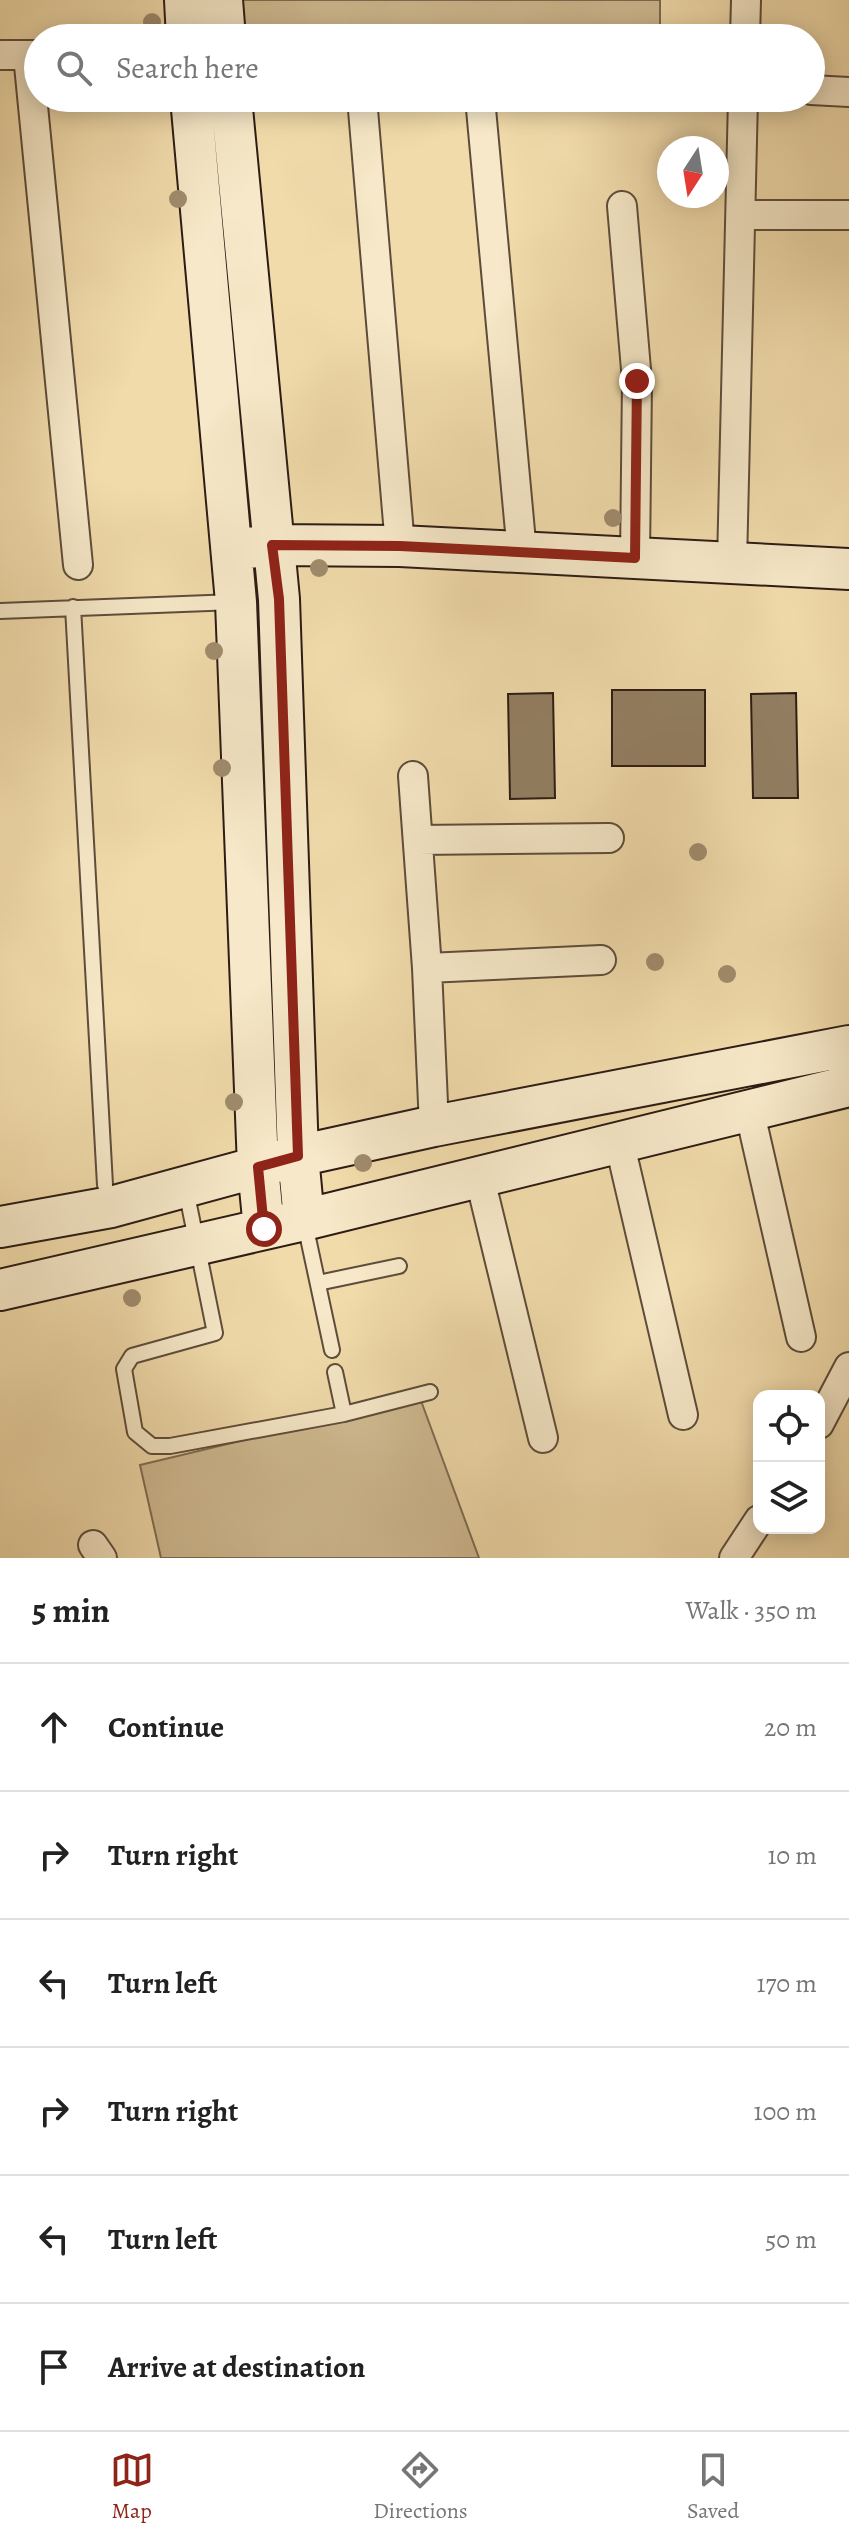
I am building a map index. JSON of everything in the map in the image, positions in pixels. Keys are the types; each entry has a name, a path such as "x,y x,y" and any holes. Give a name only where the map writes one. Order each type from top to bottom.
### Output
{"street":[{"path":"185,0 186,24"},
{"path":"222,0 224,24"},
{"path":"745,24 746,0"},
{"path":"0,55 24,55"},
{"path":"825,91 849,92"},
{"path":"38,112 78,565"},
{"path":"192,112 232,550 258,600 304,1220"},
{"path":"232,112 272,545 258,600 258,1167 264,1229"},
{"path":"363,112 400,546"},
{"path":"481,112 522,553"},
{"path":"732,563 743,112"},
{"path":"622,206 637,381 635,558"},
{"path":"742,215 849,215"},
{"path":"232,550 272,545 400,546 849,569"},
{"path":"413,776 427,968 434,1126"},
{"path":"418,840 609,838"},
{"path":"427,968 601,960"},
{"path":"0,1227 111,1207 298,1156 434,1126 849,1046"},
{"path":"0,1290 304,1220 849,1086"},
{"path":"749,1109 801,1337"},
{"path":"619,1141 683,1415"},
{"path":"479,1175 543,1438"},
{"path":"825,1413 849,1367"},
{"path":"734,1558 753,1529"}],"lane":[{"path":"0,611 258,600"},
{"path":"73,607 105,1185"},
{"path":"185,1187 215,1333 132,1356 124,1369 135,1432 152,1446 170,1446 344,1414 430,1392"},
{"path":"304,1220 332,1350"},
{"path":"318,1283 399,1266"},
{"path":"335,1372 344,1414"}],"shaded area":[{"path":"234,0 660,0 660,24 237,24"},
{"path":"420,1398 479,1558 161,1558 140,1465"}],"building":[{"path":"612,690 705,690 705,766 612,766"},
{"path":"553,693 555,798 510,799 508,694"},
{"path":"796,693 798,798 753,798 751,694"}],"route":[{"path":"264,1229 258,1167 298,1156 279,599 272,545 400,546 635,558 637,381"}]}
